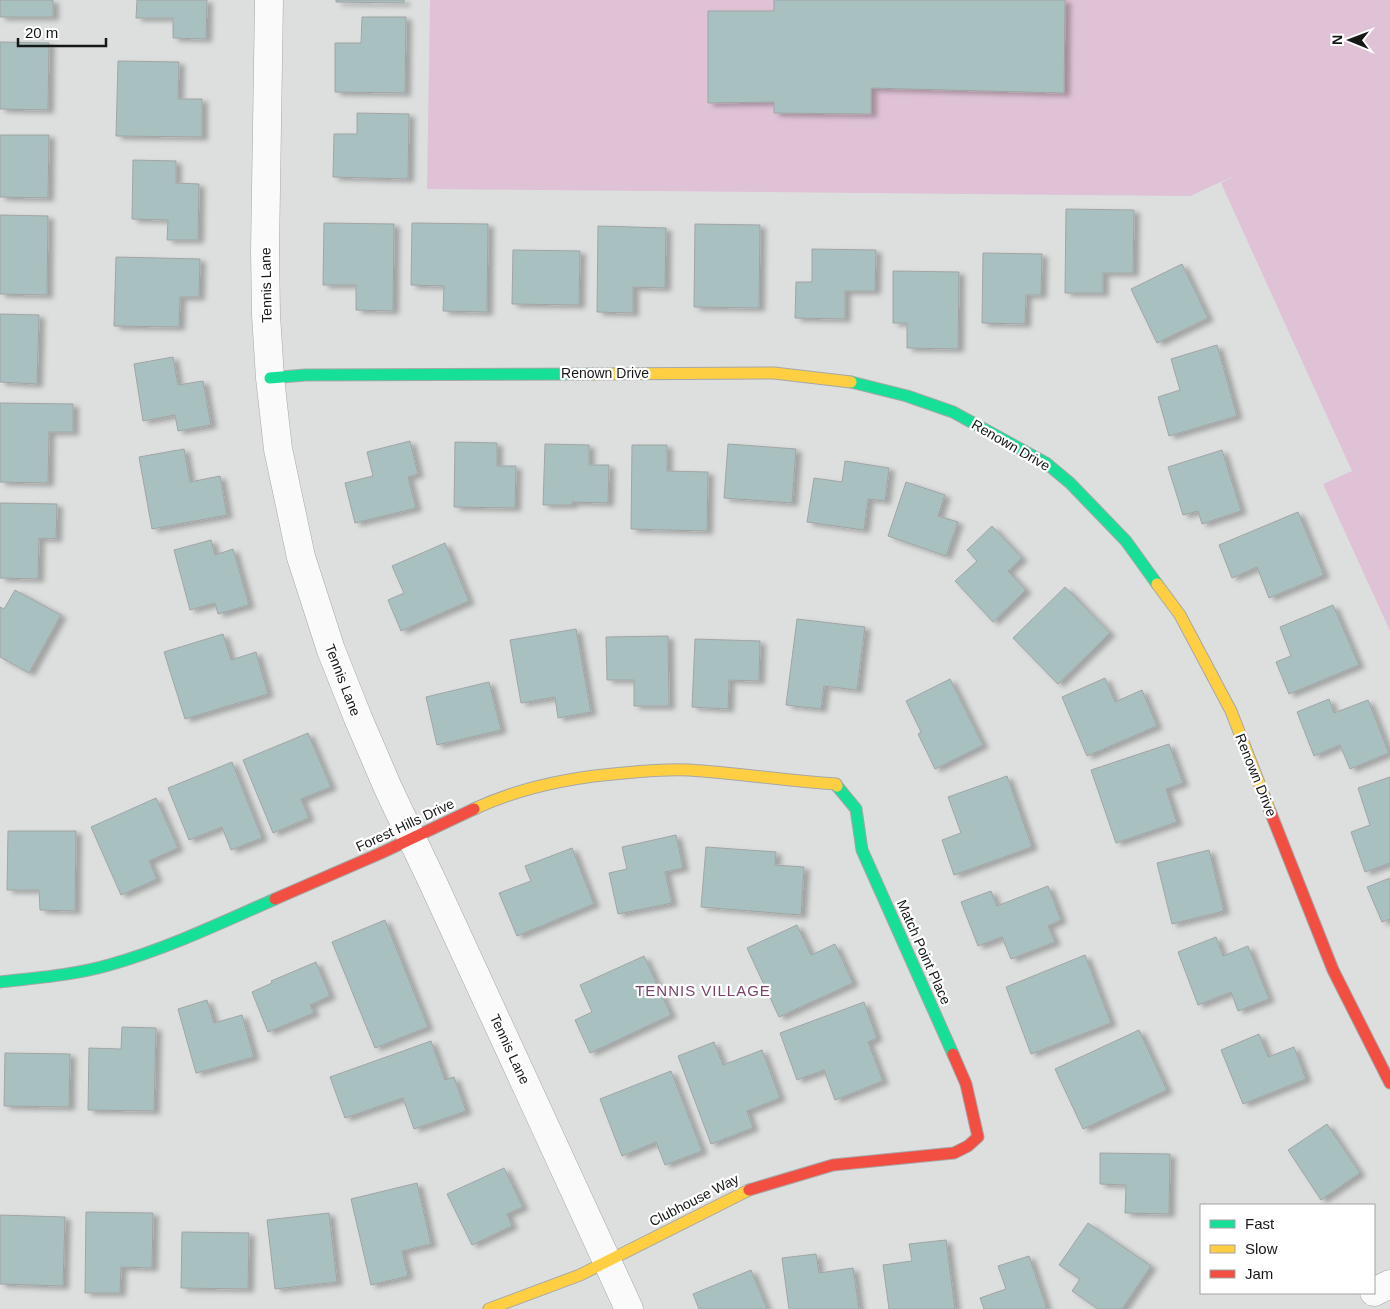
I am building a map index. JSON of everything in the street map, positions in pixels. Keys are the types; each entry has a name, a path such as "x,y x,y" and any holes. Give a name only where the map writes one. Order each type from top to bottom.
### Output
{"street":[{"name":"Tennis Lane","path":"269,0 265,251 266,315 270,378 278,449 301,557 331,650 358,718 582,1204 628,1309"},
{"name":"Renown Drive","path":"270,378 305,375 774,372 853,382 907,396 953,412 1046,463 1070,484 1126,541 1180,615 1231,711 1333,970 1390,1083"},
{"name":"Forest Hills Drive","path":"0,982 47,977 108,965 183,940 381,853 489,802 537,786 588,776 645,771 686,770 727,772 798,782 836,784"},
{"name":"Match Point Place","path":"836,784 856,809 862,850 966,1084 978,1137"},
{"name":"Clubhouse Way","path":"490,1309 580,1275 745,1191 833,1165 954,1153 968,1146 978,1137"},
{"path":"1375,1292 1390,1284"}],"shaded area":[{"path":"430,0 1390,0 1390,631 1323,484 1352,471 1221,183 1236,175 1190,196 427,189"}],"building":[{"path":"0,0 53,0 53,17 0,17"},
{"path":"137,0 207,0 206,39 173,38 173,18 136,18"},
{"path":"336,0 404,0 404,3 336,2"},
{"path":"774,0 1065,0 1064,93 871,88 871,114 774,113 774,102 708,103 708,11 774,11"},
{"path":"362,17 406,17 405,93 335,92 335,43 361,43"},
{"path":"0,42 49,43 48,110 0,109"},
{"path":"118,61 179,62 178,99 202,99 202,137 116,136"},
{"path":"357,113 409,114 408,179 333,177 334,134 357,134"},
{"path":"0,135 49,135 48,198 0,197"},
{"path":"133,160 176,161 176,183 199,184 198,240 167,240 168,220 132,219"},
{"path":"1066,209 1134,210 1133,273 1103,273 1103,293 1065,293"},
{"path":"0,215 48,216 47,295 0,294"},
{"path":"324,223 394,224 393,311 356,310 356,285 323,285"},
{"path":"412,223 488,224 487,312 443,311 444,286 411,285"},
{"path":"695,224 760,225 759,308 694,307"},
{"path":"598,226 666,228 665,288 633,287 633,313 597,312"},
{"path":"812,249 876,250 875,291 845,291 845,319 795,318 796,282 812,282"},
{"path":"513,250 580,251 579,305 512,304"},
{"path":"983,253 1042,254 1041,295 1026,295 1025,324 982,323"},
{"path":"116,257 200,259 199,297 180,297 179,327 114,326"},
{"path":"1182,264 1208,318 1157,343 1131,289"},
{"path":"893,271 959,272 958,349 907,348 907,323 893,323"},
{"path":"0,314 39,315 37,384 0,382"},
{"path":"1217,345 1237,416 1169,436 1158,397 1180,390 1171,359"},
{"path":"173,357 178,385 203,381 211,425 178,431 175,415 143,421 134,364"},
{"path":"0,403 73,404 73,432 49,432 48,483 0,482"},
{"path":"410,441 418,474 408,477 416,508 355,523 345,483 373,476 367,452"},
{"path":"455,442 497,443 497,466 516,466 515,508 454,507"},
{"path":"545,444 589,445 589,465 609,465 608,503 572,502 572,505 543,505"},
{"path":"728,444 796,449 792,503 724,498"},
{"path":"632,445 667,445 667,471 708,472 707,531 631,529"},
{"path":"184,449 190,482 220,476 227,515 152,529 139,457"},
{"path":"1222,450 1241,511 1202,524 1198,511 1183,515 1168,467"},
{"path":"845,461 889,468 885,501 868,499 864,530 807,522 814,478 842,482"},
{"path":"906,482 945,495 938,516 958,522 946,556 888,536"},
{"path":"0,503 57,504 56,539 39,538 38,579 0,578"},
{"path":"1298,512 1324,575 1269,598 1257,567 1232,578 1219,545"},
{"path":"992,526 1022,558 1008,571 1026,590 993,622 955,581 977,561 967,550"},
{"path":"211,540 215,555 233,549 249,605 218,614 215,603 190,610 174,550"},
{"path":"445,543 469,601 401,631 388,600 404,593 392,566"},
{"path":"1065,587 1110,633 1058,684 1013,638"},
{"path":"15,590 61,615 29,673 0,657 0,607 4,609"},
{"path":"1333,605 1359,665 1289,694 1276,662 1291,656 1280,627"},
{"path":"797,619 865,627 857,690 824,686 821,709 786,705"},
{"path":"576,629 591,712 558,718 555,697 521,703 510,640"},
{"path":"223,634 231,660 256,652 268,694 185,719 164,652"},
{"path":"668,636 669,706 634,706 634,680 607,680 606,637"},
{"path":"695,639 760,641 759,681 729,680 728,709 692,707"},
{"path":"1105,678 1115,702 1142,690 1157,726 1087,756 1062,697"},
{"path":"950,679 983,745 935,769 918,734 921,732 906,701"},
{"path":"489,682 501,730 437,745 426,697"},
{"path":"1329,699 1334,713 1368,700 1389,753 1350,769 1340,745 1314,756 1297,712"},
{"path":"308,733 331,787 301,799 309,818 273,833 243,760"},
{"path":"1169,744 1183,783 1166,789 1177,822 1116,843 1091,770"},
{"path":"232,762 262,838 231,850 222,827 189,840 168,788"},
{"path":"1007,776 1032,847 954,875 942,840 961,833 948,797"},
{"path":"1390,777 1390,863 1365,872 1351,832 1370,825 1358,788"},
{"path":"156,798 178,848 149,861 157,879 121,895 91,827"},
{"path":"8,831 76,831 75,911 40,910 39,890 7,890"},
{"path":"676,835 683,868 665,872 672,903 618,914 609,873 627,869 622,847"},
{"path":"706,847 776,852 775,865 804,867 801,915 701,907"},
{"path":"572,848 594,904 517,936 499,893 531,881 525,866"},
{"path":"1209,850 1224,911 1172,924 1157,863"},
{"path":"1390,878 1390,919 1382,922 1367,887"},
{"path":"1048,886 1061,920 1048,926 1055,942 1011,959 1002,937 978,946 961,902 991,891 997,906"},
{"path":"385,920 428,1027 375,1048 332,942"},
{"path":"797,925 811,955 835,944 853,983 779,1017 747,948"},
{"path":"1216,937 1223,956 1248,946 1269,999 1238,1011 1231,992 1198,1005 1178,952"},
{"path":"1085,955 1111,1023 1031,1054 1006,987"},
{"path":"644,956 671,1015 590,1053 575,1020 592,1012 580,985"},
{"path":"316,962 330,996 310,1005 314,1013 268,1032 252,992 272,983 271,981"},
{"path":"207,1000 214,1023 242,1015 254,1057 196,1073 178,1009"},
{"path":"864,1002 877,1038 868,1042 883,1081 835,1100 824,1070 797,1080 780,1033"},
{"path":"122,1027 156,1028 154,1111 88,1110 89,1048 121,1049"},
{"path":"1139,1030 1167,1090 1083,1129 1055,1069"},
{"path":"1259,1034 1268,1057 1294,1047 1306,1079 1243,1104 1221,1050"},
{"path":"431,1041 445,1080 454,1077 466,1111 414,1129 403,1098 345,1118 330,1077"},
{"path":"714,1042 723,1065 762,1050 780,1098 747,1111 753,1128 711,1144 678,1056"},
{"path":"5,1053 70,1054 69,1107 4,1106"},
{"path":"671,1071 702,1151 665,1165 656,1142 622,1156 600,1099"},
{"path":"1327,1124 1360,1173 1321,1200 1288,1150"},
{"path":"1100,1153 1170,1154 1169,1214 1125,1213 1126,1185 1100,1184"},
{"path":"504,1168 523,1207 507,1214 512,1226 472,1245 447,1194"},
{"path":"417,1183 431,1244 402,1251 408,1276 371,1285 351,1199"},
{"path":"86,1212 153,1213 152,1268 121,1267 120,1293 85,1293"},
{"path":"329,1213 337,1282 275,1289 267,1220"},
{"path":"0,1215 65,1217 63,1286 0,1284"},
{"path":"1088,1223 1151,1266 1122,1309 1098,1309 1072,1291 1080,1279 1059,1265"},
{"path":"182,1232 249,1233 248,1289 181,1288"},
{"path":"946,1240 955,1309 889,1309 883,1265 912,1261 909,1244"},
{"path":"816,1254 819,1273 853,1268 859,1309 789,1309 782,1258"},
{"path":"1029,1256 1047,1309 984,1309 980,1298 1006,1289 998,1266"},
{"path":"751,1270 767,1309 699,1309 693,1294"}],"traffic: fast":[{"path":"270,378 305,375 593,374"},
{"path":"851,382 907,396 953,412 1046,463 1070,483 1126,541 1157,584"},
{"path":"837,786 856,809 862,850 953,1054"},
{"path":"0,982 69,974 130,959 214,926 275,899"}],"traffic: slow":[{"path":"593,374 774,373 851,382"},
{"path":"1157,584 1180,615 1231,711 1270,811"},
{"path":"474,809 492,801 547,784 585,777 656,770 707,771 836,784 837,786"},
{"path":"489,1309 580,1275 749,1190"}],"traffic: jam":[{"path":"275,899 381,853 474,809"},
{"path":"1270,811 1333,970 1390,1083"},
{"path":"749,1190 833,1165 954,1153 968,1146 978,1137 966,1084 953,1054"}],"district":[{"name":"TENNIS VILLAGE","path":"703,990"}]}
